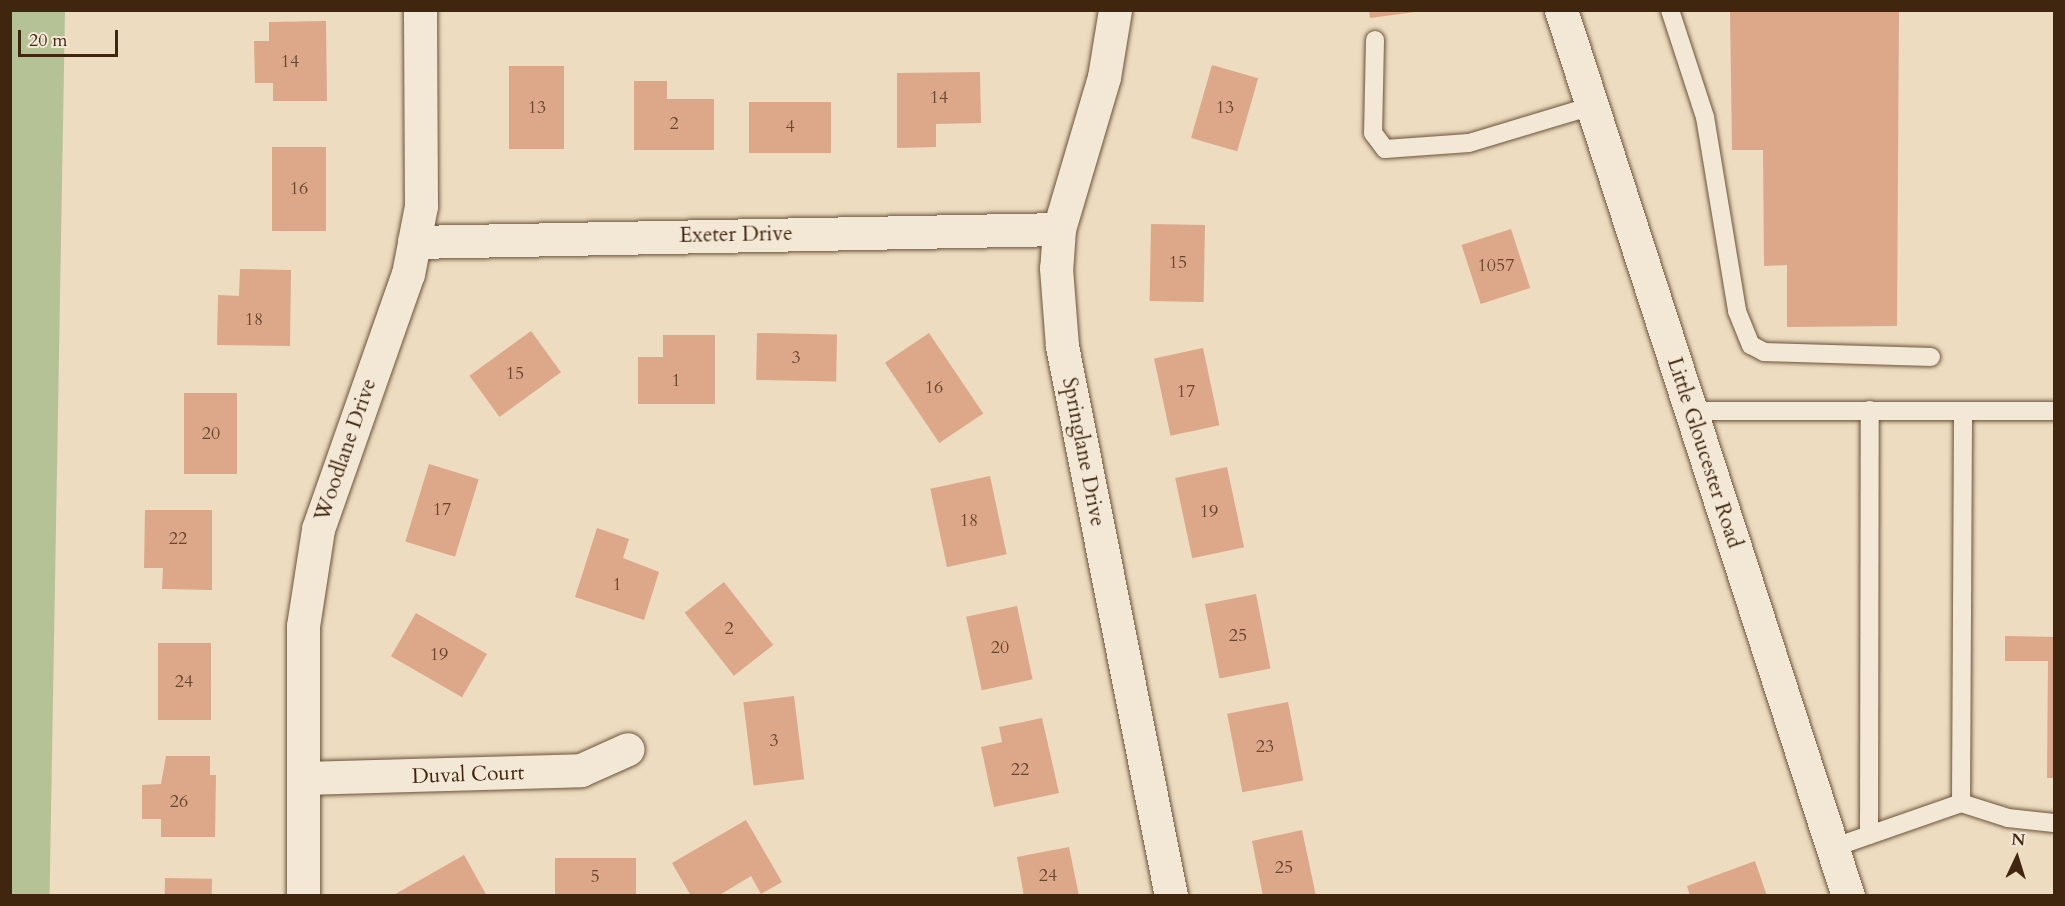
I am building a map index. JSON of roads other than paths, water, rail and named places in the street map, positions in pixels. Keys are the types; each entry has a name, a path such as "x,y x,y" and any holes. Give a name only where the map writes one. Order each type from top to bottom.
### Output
{"street":[{"name":"Woodlane Drive","path":"303,896 303,626 318,529 408,274 421,206 420,10"},
{"name":"Springlane Drive","path":"1115,10 1104,77 1059,229 1062,346 1171,896"},
{"name":"Little Gloucester Road","path":"1561,10 1848,896"},
{"name":"Exeter Drive","path":"414,242 1059,229"},
{"name":"Duval Court","path":"303,778 581,770 628,748"}],"lane":[{"path":"1670,10 1705,117 1737,311 1751,345 1764,352 1931,357"},
{"path":"1375,39 1373,133 1385,149 1469,143 1592,106"},
{"path":"1869,835 1870,410"},
{"path":"1691,411 2055,411"},
{"path":"1961,803 1964,411"},
{"path":"1832,848 1961,803 2055,823"}]}
